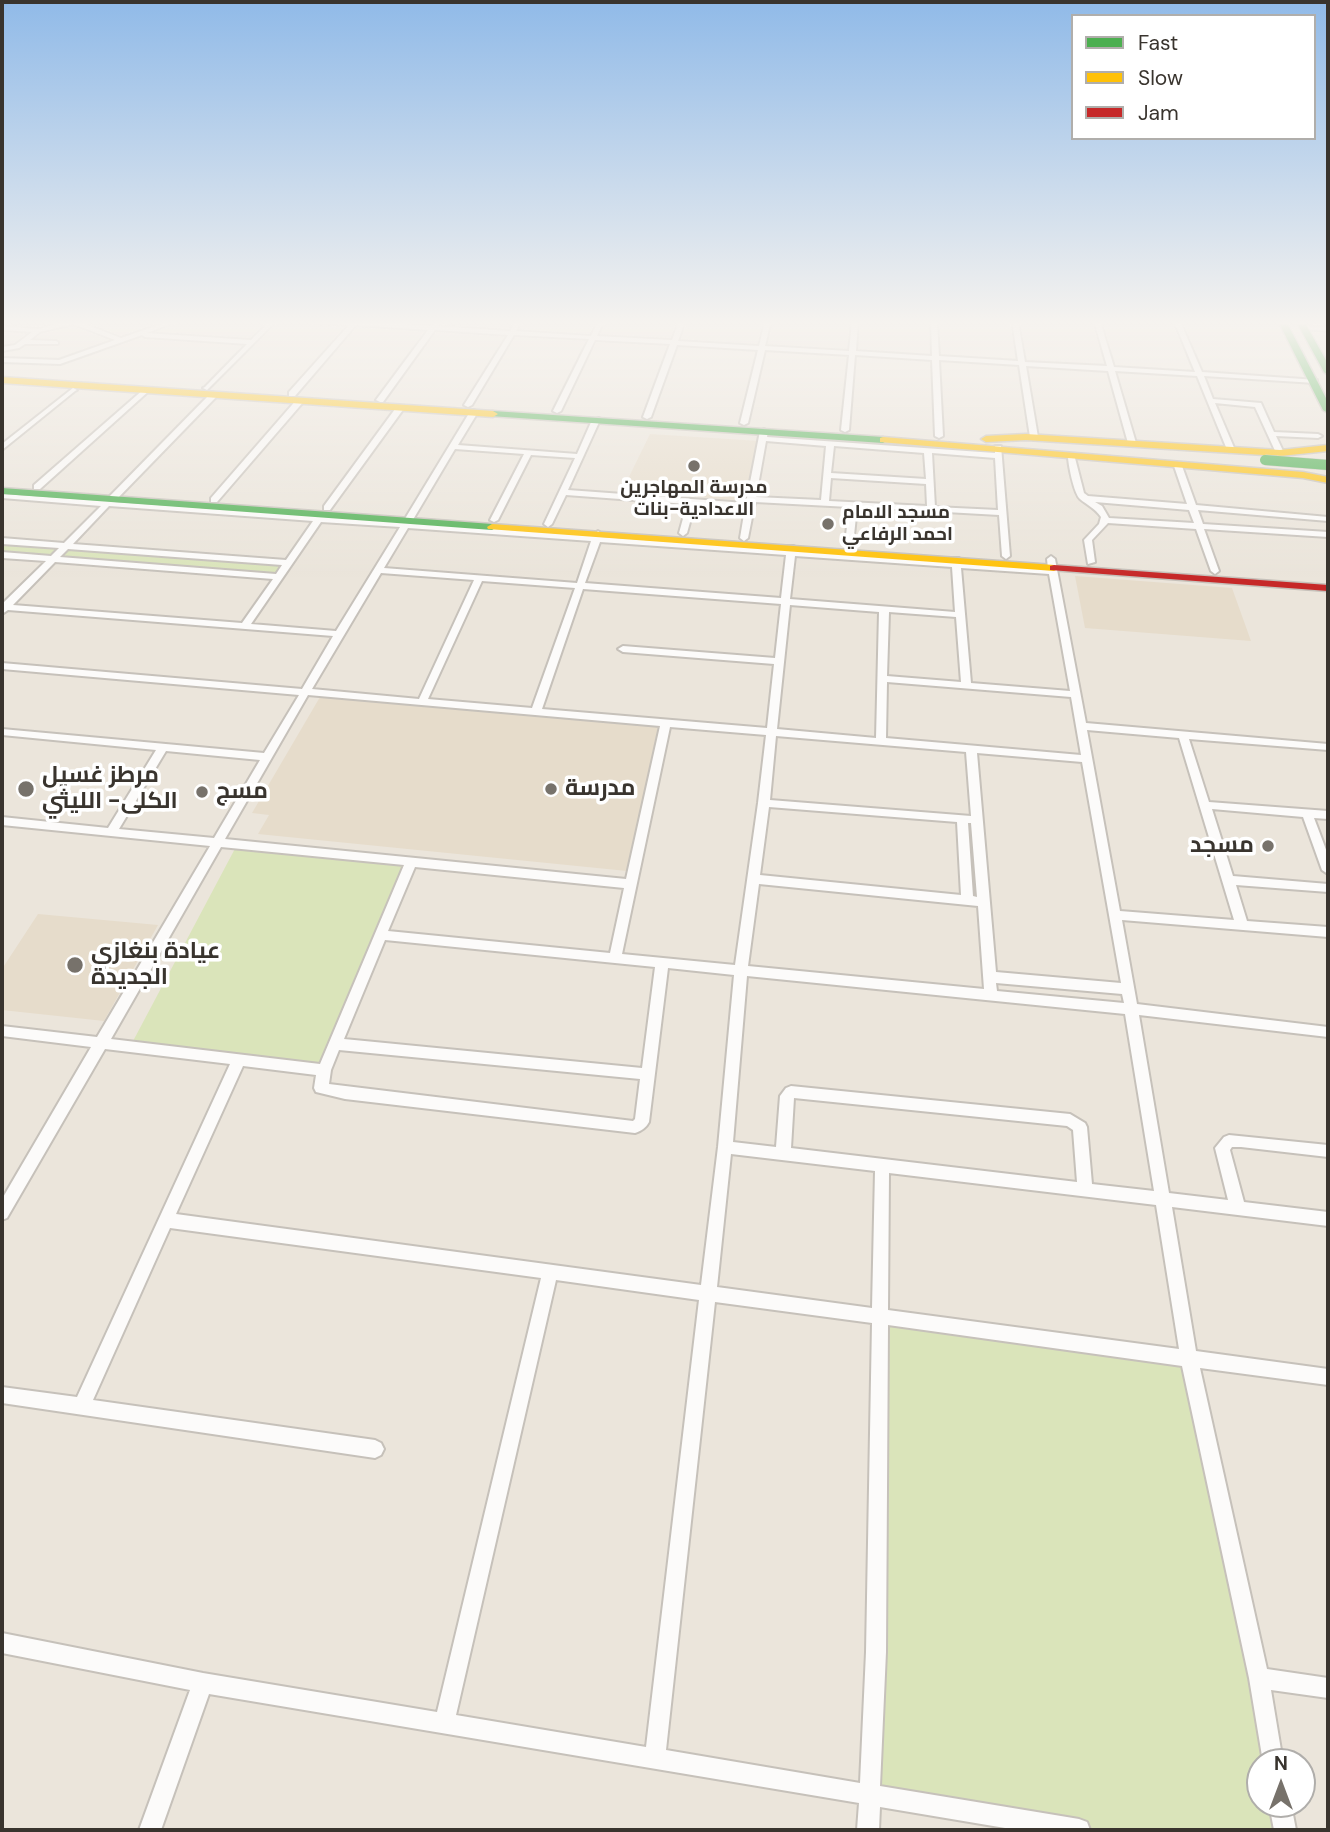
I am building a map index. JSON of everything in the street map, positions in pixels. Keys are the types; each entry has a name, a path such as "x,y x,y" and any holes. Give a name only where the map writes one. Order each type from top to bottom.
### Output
{"main road":[{"path":"396,406 557,411 939,436 1071,458 1288,474 1328,480"},
{"path":"446,406 764,435 1328,467"},
{"path":"1001,448 1034,437 1280,453 1323,442"},
{"path":"1280,453 1294,466 1288,474"},
{"path":"2,484 111,498 214,500 322,513"},
{"path":"2,493 322,513 791,551 1052,566 1328,588"},
{"path":"407,520 494,520 1006,556 1052,566 1091,562 1328,580"}],"street":[{"path":"4,445 52,406"},
{"path":"37,487 117,406"},
{"path":"3,608 197,406"},
{"path":"214,500 288,406"},
{"path":"557,411 559,406"},
{"path":"647,417 651,406"},
{"path":"744,423 748,406"},
{"path":"845,430 847,406"},
{"path":"938,406 939,436"},
{"path":"1029,406 1034,437"},
{"path":"1121,406 1132,443"},
{"path":"1213,406 1231,450"},
{"path":"1259,406 1280,453"},
{"path":"245,626 322,513 401,407"},
{"path":"2,1213 220,843 339,634 452,447 471,409"},
{"path":"548,524 596,420"},
{"path":"1271,434 1323,442"},
{"path":"744,538 764,435 928,451 1001,448 1006,556"},
{"path":"824,503 830,443"},
{"path":"452,447 579,456"},
{"path":"928,451 931,509"},
{"path":"494,520 529,452"},
{"path":"1071,458 1083,498 1102,511 1105,520"},
{"path":"1178,466 1215,571"},
{"path":"827,475 929,482"},
{"path":"563,492 692,502 824,503 1003,513"},
{"path":"1083,498 1328,519"},
{"path":"683,533 692,502"},
{"path":"849,545 853,505"},
{"path":"1105,520 1328,535"},
{"path":"1091,562 1088,540 1105,520"},
{"path":"536,712 597,536"},
{"path":"2,541 288,563"},
{"path":"655,1758 726,1147 741,970 764,803 791,551"},
{"path":"2,555 279,577"},
{"path":"957,562 965,686"},
{"path":"1052,566 1128,989 1189,1357 1259,1678 1271,1748"},
{"path":"377,570 960,615"},
{"path":"422,702 479,578"},
{"path":"3,608 339,634"},
{"path":"881,741 884,609"},
{"path":"622,649 779,661"},
{"path":"2,666 1086,759"},
{"path":"882,679 1075,694"},
{"path":"615,958 666,723"},
{"path":"1081,726 1328,747"},
{"path":"2,732 269,757"},
{"path":"1183,735 1242,925"},
{"path":"111,832 163,747"},
{"path":"971,749 991,995"},
{"path":"764,803 977,820"},
{"path":"1205,805 1328,815"},
{"path":"1307,814 1328,870"},
{"path":"962,819 967,900"},
{"path":"2,821 631,884"},
{"path":"411,862 324,1070 320,1084 329,1091 635,1127 640,1125 643,1117 662,962"},
{"path":"753,879 984,902"},
{"path":"1228,880 1328,888"},
{"path":"1115,915 1328,932"},
{"path":"380,935 1131,1009 1328,1032"},
{"path":"990,977 1128,989"},
{"path":"2,1031 324,1070"},
{"path":"335,1044 648,1074"},
{"path":"81,1407 239,1059"},
{"path":"783,1154 787,1096 791,1092 1070,1120 1080,1127 1086,1190"},
{"path":"1237,1208 1222,1148 1229,1141 1328,1151"},
{"path":"726,1147 1328,1219"},
{"path":"868,1830 876,1652 882,1166"},
{"path":"166,1220 1328,1377"},
{"path":"444,1723 550,1272"},
{"path":"2,1395 375,1449"},
{"path":"2,1643 203,1683 1079,1830"},
{"path":"1259,1678 1328,1688"},
{"path":"150,1830 203,1683"}],"shaded area":[{"name":"مدرسة المهاجرين الاعدادية-بنات","path":"650,434 760,441 748,501 622,491"},
{"path":"1075,576 1232,588 1251,641 1085,628"},
{"path":"320,697 658,727 627,871 258,834 269,815 252,813"},
{"path":"38,914 158,925 104,1021 2,1010 2,969"}],"green space":[{"path":"2,541 291,564 282,577 2,555"},
{"path":"238,843 407,859 324,1068 132,1043"},
{"path":"883,1309 1195,1352 1266,1748 1246,1748 1246,1818 1280,1818 1282,1830 1093,1830 874,1789"}],"traffic: fast":[{"path":"493,414 883,440"},
{"path":"1265,460 1328,465"},
{"path":"2,491 492,527"}],"traffic: slow":[{"path":"385,406 493,414"},
{"path":"986,439 1026,437 1280,453 1328,448"},
{"path":"883,440 1303,475 1328,480"},
{"path":"492,527 1054,568"}],"traffic: jam":[{"path":"1054,568 1328,588"}],"place":[{"name":"مدرسة المهاجرين الاعدادية-بنات","path":"694,466"},
{"name":"مسجد الامام احمد الرفاعي","path":"828,524"},
{"name":"مرطز غسيل الكلى- الليثي","path":"26,789"},
{"name":"مدرسة","path":"551,789"},
{"name":"مسج","path":"202,792"},
{"name":"مسجد","path":"1268,846"},
{"name":"عيادة بنغازي الجديدة","path":"75,965"}]}
